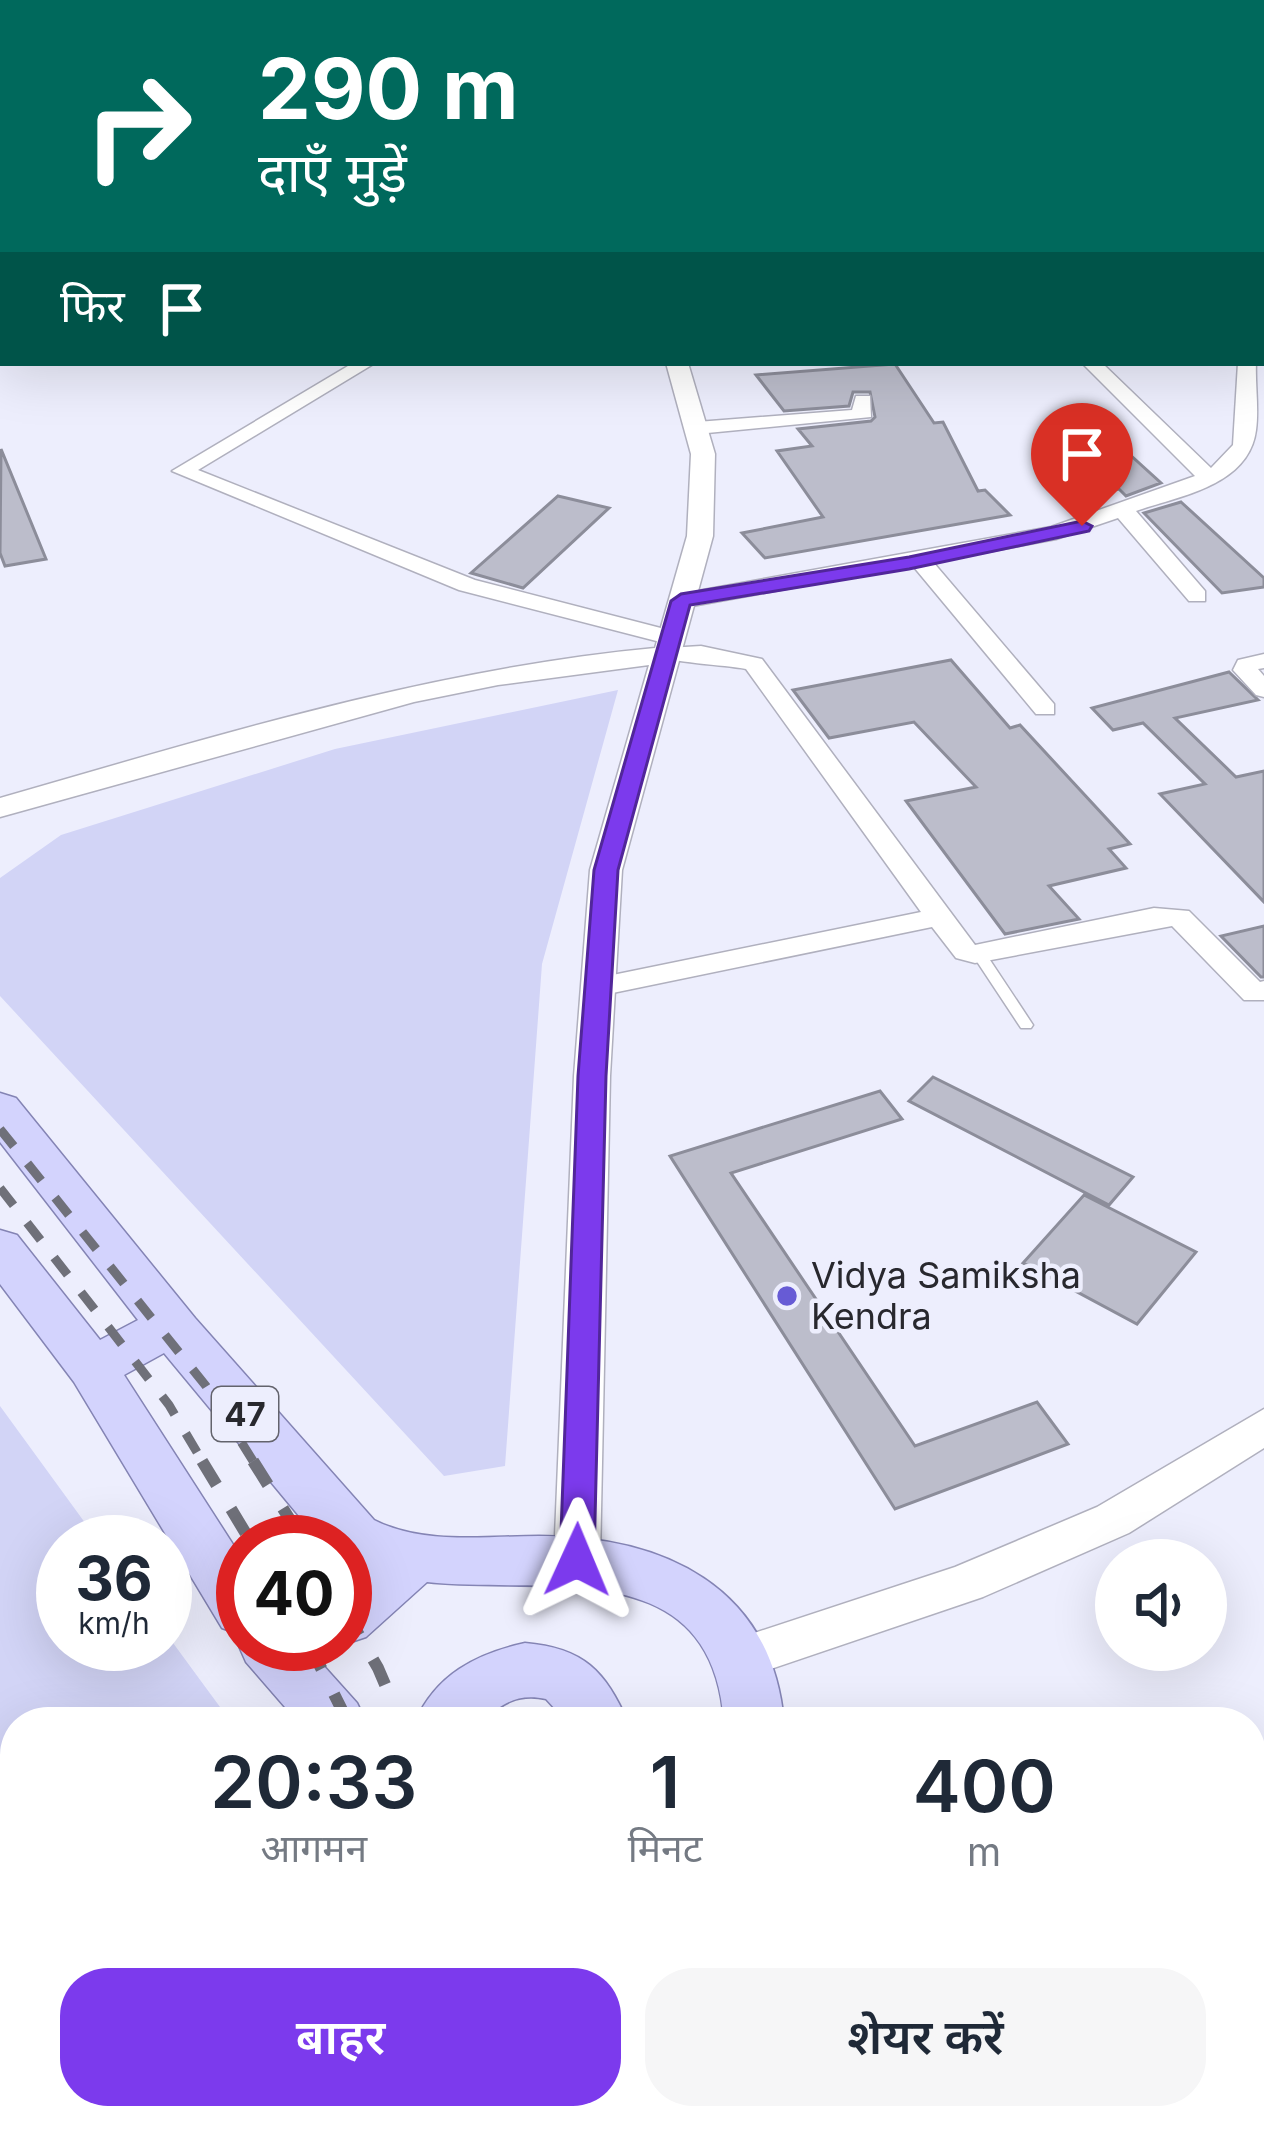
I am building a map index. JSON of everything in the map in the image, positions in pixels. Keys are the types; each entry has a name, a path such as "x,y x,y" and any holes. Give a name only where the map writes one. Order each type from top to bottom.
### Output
{"main road":[{"name":"47","path":"0,1109 168,1327 356,1539 416,1557 577,1560 631,1568 680,1590 719,1624 741,1658 753,1707"},
{"path":"0,1248 92,1367 216,1567"},
{"path":"92,1367 168,1327"},
{"path":"372,1595 416,1557"},
{"path":"460,1707 484,1682 522,1669 544,1670 578,1687 593,1707"},
{"path":"302,1671 326,1707"}],"street":[{"path":"361,366 182,470 467,585 670,647 754,664 966,952 979,954 1154,917 1180,917 1254,993 1264,990"},
{"path":"577,1560 606,870 700,536 704,454 678,366"},
{"path":"1093,366 1209,478"},
{"path":"681,601 920,560 1082,526 1209,478 1240,458 1247,366"},
{"path":"697,428 854,416 864,413 863,400"},
{"path":"1124,511 1196,596"},
{"path":"920,560 1046,710"},
{"path":"0,808 368,705 535,668 670,647"},
{"path":"1264,661 1246,665 1264,690"},
{"path":"598,988 939,917"},
{"path":"741,1658 967,1583 1112,1520 1264,1426"}],"lane":[{"path":"979,954 1026,1025"}],"shaded area":[{"path":"618,690 542,964 505,1466 444,1476 0,996 0,878 61,835 335,749"},
{"path":"0,1406 79,1515 36,1515 36,1671 192,1669 220,1707 0,1707"}],"building":[{"path":"896,366 934,423 943,422 978,491 985,490 1010,515 765,558 742,533 823,517 777,451 812,446 798,429 875,417 870,392 853,392 849,406 784,411 756,375"},
{"path":"1,449 46,559 5,566 0,553"},
{"path":"1127,452 1161,483 1126,496 1119,489 1098,492 1066,461"},
{"path":"558,496 609,508 523,588 471,573"},
{"path":"1181,502 1264,578 1264,587 1222,593 1144,513"},
{"path":"951,660 1010,728 1020,725 1130,844 1109,849 1126,868 1049,886 1079,919 1005,934 906,801 976,787 914,722 829,738 793,690"},
{"path":"1229,672 1258,700 1175,718 1236,777 1264,771 1264,902 1160,794 1205,784 1143,723 1113,730 1092,708"},
{"path":"1264,926 1264,977 1261,977 1221,936"},
{"path":"933,1077 1133,1177 1109,1205 909,1101"},
{"path":"880,1091 902,1119 731,1173 915,1446 1037,1402 1068,1444 895,1509 670,1156"},
{"path":"1084,1195 1196,1252 1137,1324 1023,1263"}],"railway":[{"path":"0,1129 206,1386 255,1464"},
{"path":"0,1188 169,1405 204,1464"},
{"path":"202,1461 235,1515"},
{"path":"253,1461 287,1515"},
{"path":"372,1658 395,1707"},
{"path":"322,1671 340,1707"}],"place":[{"name":"Vidya Samiksha Kendra","path":"787,1296"}],"route":[{"path":"577,1560 592,1076 606,870 681,601 909,563 1082,526"}]}
